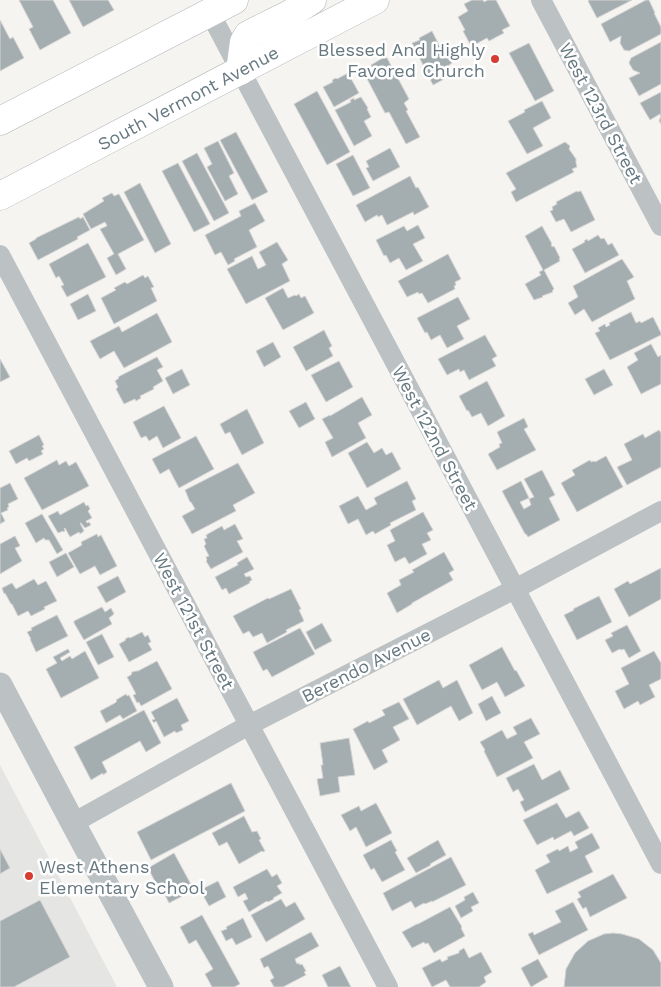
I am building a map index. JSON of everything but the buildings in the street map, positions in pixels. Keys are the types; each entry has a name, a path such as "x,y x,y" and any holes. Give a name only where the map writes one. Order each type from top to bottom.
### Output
{"main road":[{"path":"0,122 234,0"},
{"path":"240,71 244,42 248,35 290,14 312,0"},
{"path":"320,29 344,0"},
{"name":"South Vermont Avenue","path":"0,196 375,0"}],"street":[{"name":"West 123rd Street","path":"541,0 661,226"},
{"name":"West 122nd Street","path":"210,13 661,864"},
{"name":"West 121st Street","path":"0,255 388,987"},
{"name":"Berendo Avenue","path":"73,824 249,725 661,511"},
{"path":"0,685 161,987"}],"shaded area":[{"name":"West Athens Elementary School","path":"0,765 117,987 0,987"}],"place":[{"name":"Blessed And Highly Favored Church","path":"495,59"},
{"name":"West Athens Elementary School","path":"29,876"}]}
